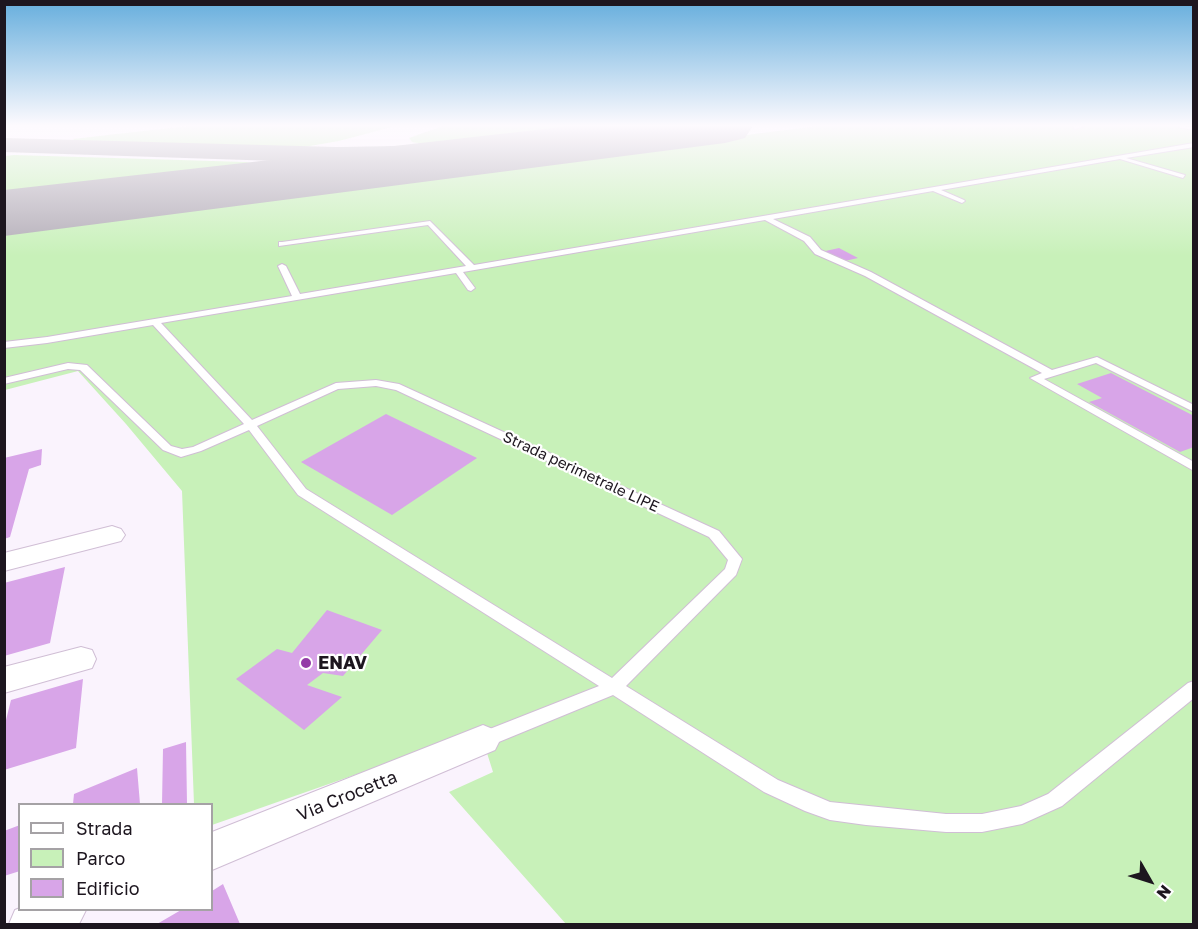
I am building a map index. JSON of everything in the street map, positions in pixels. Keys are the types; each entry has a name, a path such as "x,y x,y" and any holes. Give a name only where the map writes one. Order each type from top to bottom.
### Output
{"street":[{"path":"4,562 112,535"},
{"path":"4,680 81,659"},
{"name":"Via Crocetta","path":"213,851 483,740"}],"lane":[{"path":"4,345 46,340 1051,169"},
{"path":"1159,169 1183,176"},
{"path":"934,189 962,201"},
{"path":"765,218 807,239 818,252 868,274 1050,374"},
{"path":"282,244 430,223 471,267"},
{"path":"282,266 297,297"},
{"path":"458,270 471,288"},
{"path":"153,321 250,424 302,492 771,786 830,811 946,823 982,823 1022,815 1055,800 1194,688"},
{"path":"1191,463 1035,378 1097,360 1194,409"},
{"name":"Strada perimetrale LIPE","path":"4,381 68,366 83,367 173,452 197,449 336,386 376,383 399,387 714,534 735,559 731,571 613,688 483,740"}],"green space":[{"path":"5,169 236,169 213,175 5,199"},
{"path":"475,169 1193,169 1193,924 566,924 449,792 493,772 480,731 213,825 213,803 194,803 182,491 78,371 5,390 4,229"}],"building":[{"path":"839,248 858,258 840,262 821,252"},
{"path":"1111,373 1194,416 1194,447 1180,452 1089,402 1102,398 1077,384"},
{"path":"386,414 477,458 392,515 301,462"},
{"path":"42,449 41,465 29,469 10,537 4,539 4,458"},
{"path":"65,567 50,643 4,656 4,583"},
{"name":"ENAV","path":"327,610 382,630 343,676 323,673 307,685 342,697 304,730 236,679 277,649 292,653"},
{"path":"83,679 76,748 4,770 4,728 11,700"},
{"path":"186,742 187,803 162,803 163,749"},
{"path":"137,768 140,803 73,803 74,794"},
{"path":"18,826 18,872 4,876 4,831"},
{"path":"223,884 240,924 157,924 179,911 213,911 213,890"}],"runway":[{"path":"4,213 366,169"}],"place":[{"name":"ENAV","path":"306,663"}]}
